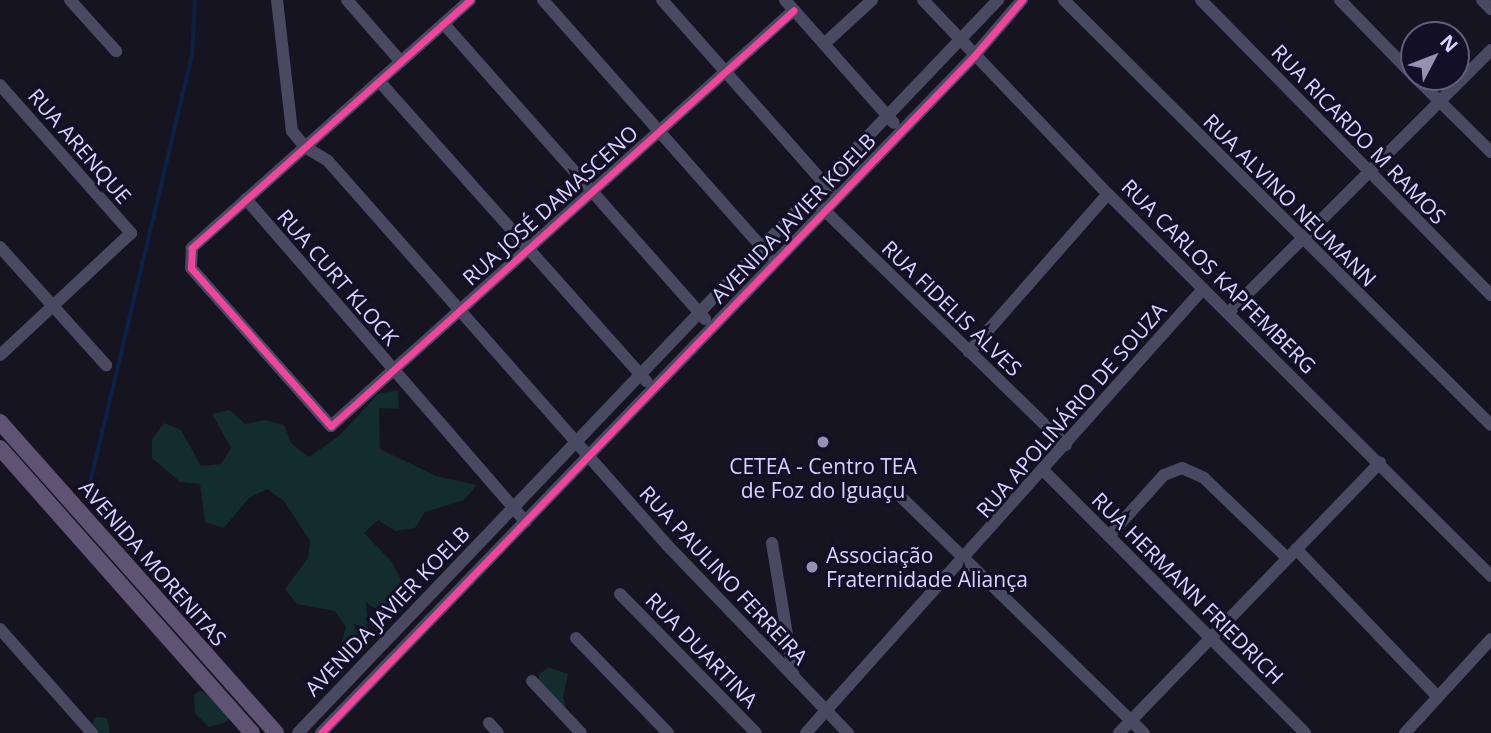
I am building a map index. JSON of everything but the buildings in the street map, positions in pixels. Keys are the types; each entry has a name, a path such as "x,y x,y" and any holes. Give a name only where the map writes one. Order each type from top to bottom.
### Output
{"main road":[{"name":"AVENIDA MORENITAS","path":"0,422 276,733"},
{"name":"AVENIDA MORENITAS","path":"0,448 248,732"}],"street":[{"path":"70,0 116,51"},
{"path":"277,0 292,131 305,147"},
{"path":"347,0 401,62"},
{"path":"246,199 470,0"},
{"path":"543,0 775,262"},
{"path":"662,0 837,198"},
{"path":"824,44 872,0"},
{"name":"RUA CARLOS KAPFEMBERG","path":"923,0 960,43 1108,194 1491,576"},
{"name":"AVENIDA JAVIER KOELB","path":"298,733 575,442 812,199 998,0"},
{"name":"AVENIDA JAVIER KOELB","path":"321,733 974,56 1021,0"},
{"name":"RUA ALVINO NEUMANN","path":"1065,0 1301,239 1491,425"},
{"name":"RUA RICARDO M RAMOS","path":"1201,0 1491,295"},
{"path":"1340,0 1400,61"},
{"path":"1482,0 1491,9"},
{"path":"789,5 901,131"},
{"name":"RUA JOSÉ DAMASCENO","path":"246,199 192,248 191,268 331,426 725,72 789,5"},
{"path":"444,24 713,327"},
{"path":"1228,313 1491,50"},
{"path":"379,81 526,250 654,389"},
{"name":"RUA ARENQUE","path":"0,85 131,233 51,305"},
{"path":"1429,91 1491,152"},
{"name":"RUA PAULINO FERREIRA","path":"305,147 328,160 588,458 848,733"},
{"path":"969,352 1108,194"},
{"name":"RUA CURT KLOCK","path":"246,199 526,522"},
{"name":"RUA FIDELIS ALVES","path":"812,199 1066,445"},
{"path":"0,247 106,365"},
{"name":"RUA APOLINÁRIO DE SOUZA","path":"806,733 1044,471 1203,289"},
{"path":"0,355 51,305"},
{"path":"1119,733 1210,636 1380,464"},
{"path":"1109,536 1164,475 1182,468 1203,478 1292,554 1438,697"},
{"name":"RUA HERMANN FRIEDRICH","path":"1044,471 1305,733"},
{"path":"900,496 1144,733"},
{"path":"772,543 794,677"},
{"name":"RUA DUARTINA","path":"620,594 756,733"},
{"path":"0,629 92,733"},
{"path":"576,638 668,733"},
{"path":"1405,733 1491,639"},
{"path":"532,681 581,733"},
{"path":"248,732 262,718"}],"green space":[{"path":"398,390 399,409 379,408 380,449 436,476 477,485 464,500 425,512 415,528 395,531 378,520 364,533 392,562 402,582 380,614 366,602 368,622 360,641 341,645 346,627 335,611 297,604 285,589 308,558 310,541 284,501 267,489 249,498 224,528 205,522 200,484 180,482 152,458 152,439 164,423 181,430 201,466 221,464 231,448 212,414 230,410 245,424 265,420 284,425 292,444 309,457 339,436 378,394"},
{"path":"548,667 568,674 563,697 566,708 539,683 539,675"},
{"path":"201,690 231,715 227,722 209,727 195,713 194,695"},
{"path":"96,717 107,718 110,733 95,733 91,726"}],"waterway":[{"path":"88,492 192,54 195,0"}],"cycle path":[{"path":"470,0 192,248 191,268 331,426 794,10"},
{"path":"321,733 974,56 1022,0"}],"place":[{"name":"CETEA - Centro TEA de Foz do Iguaçu","path":"823,442"},
{"name":"Associação Fraternidade Aliança","path":"812,567"}]}
